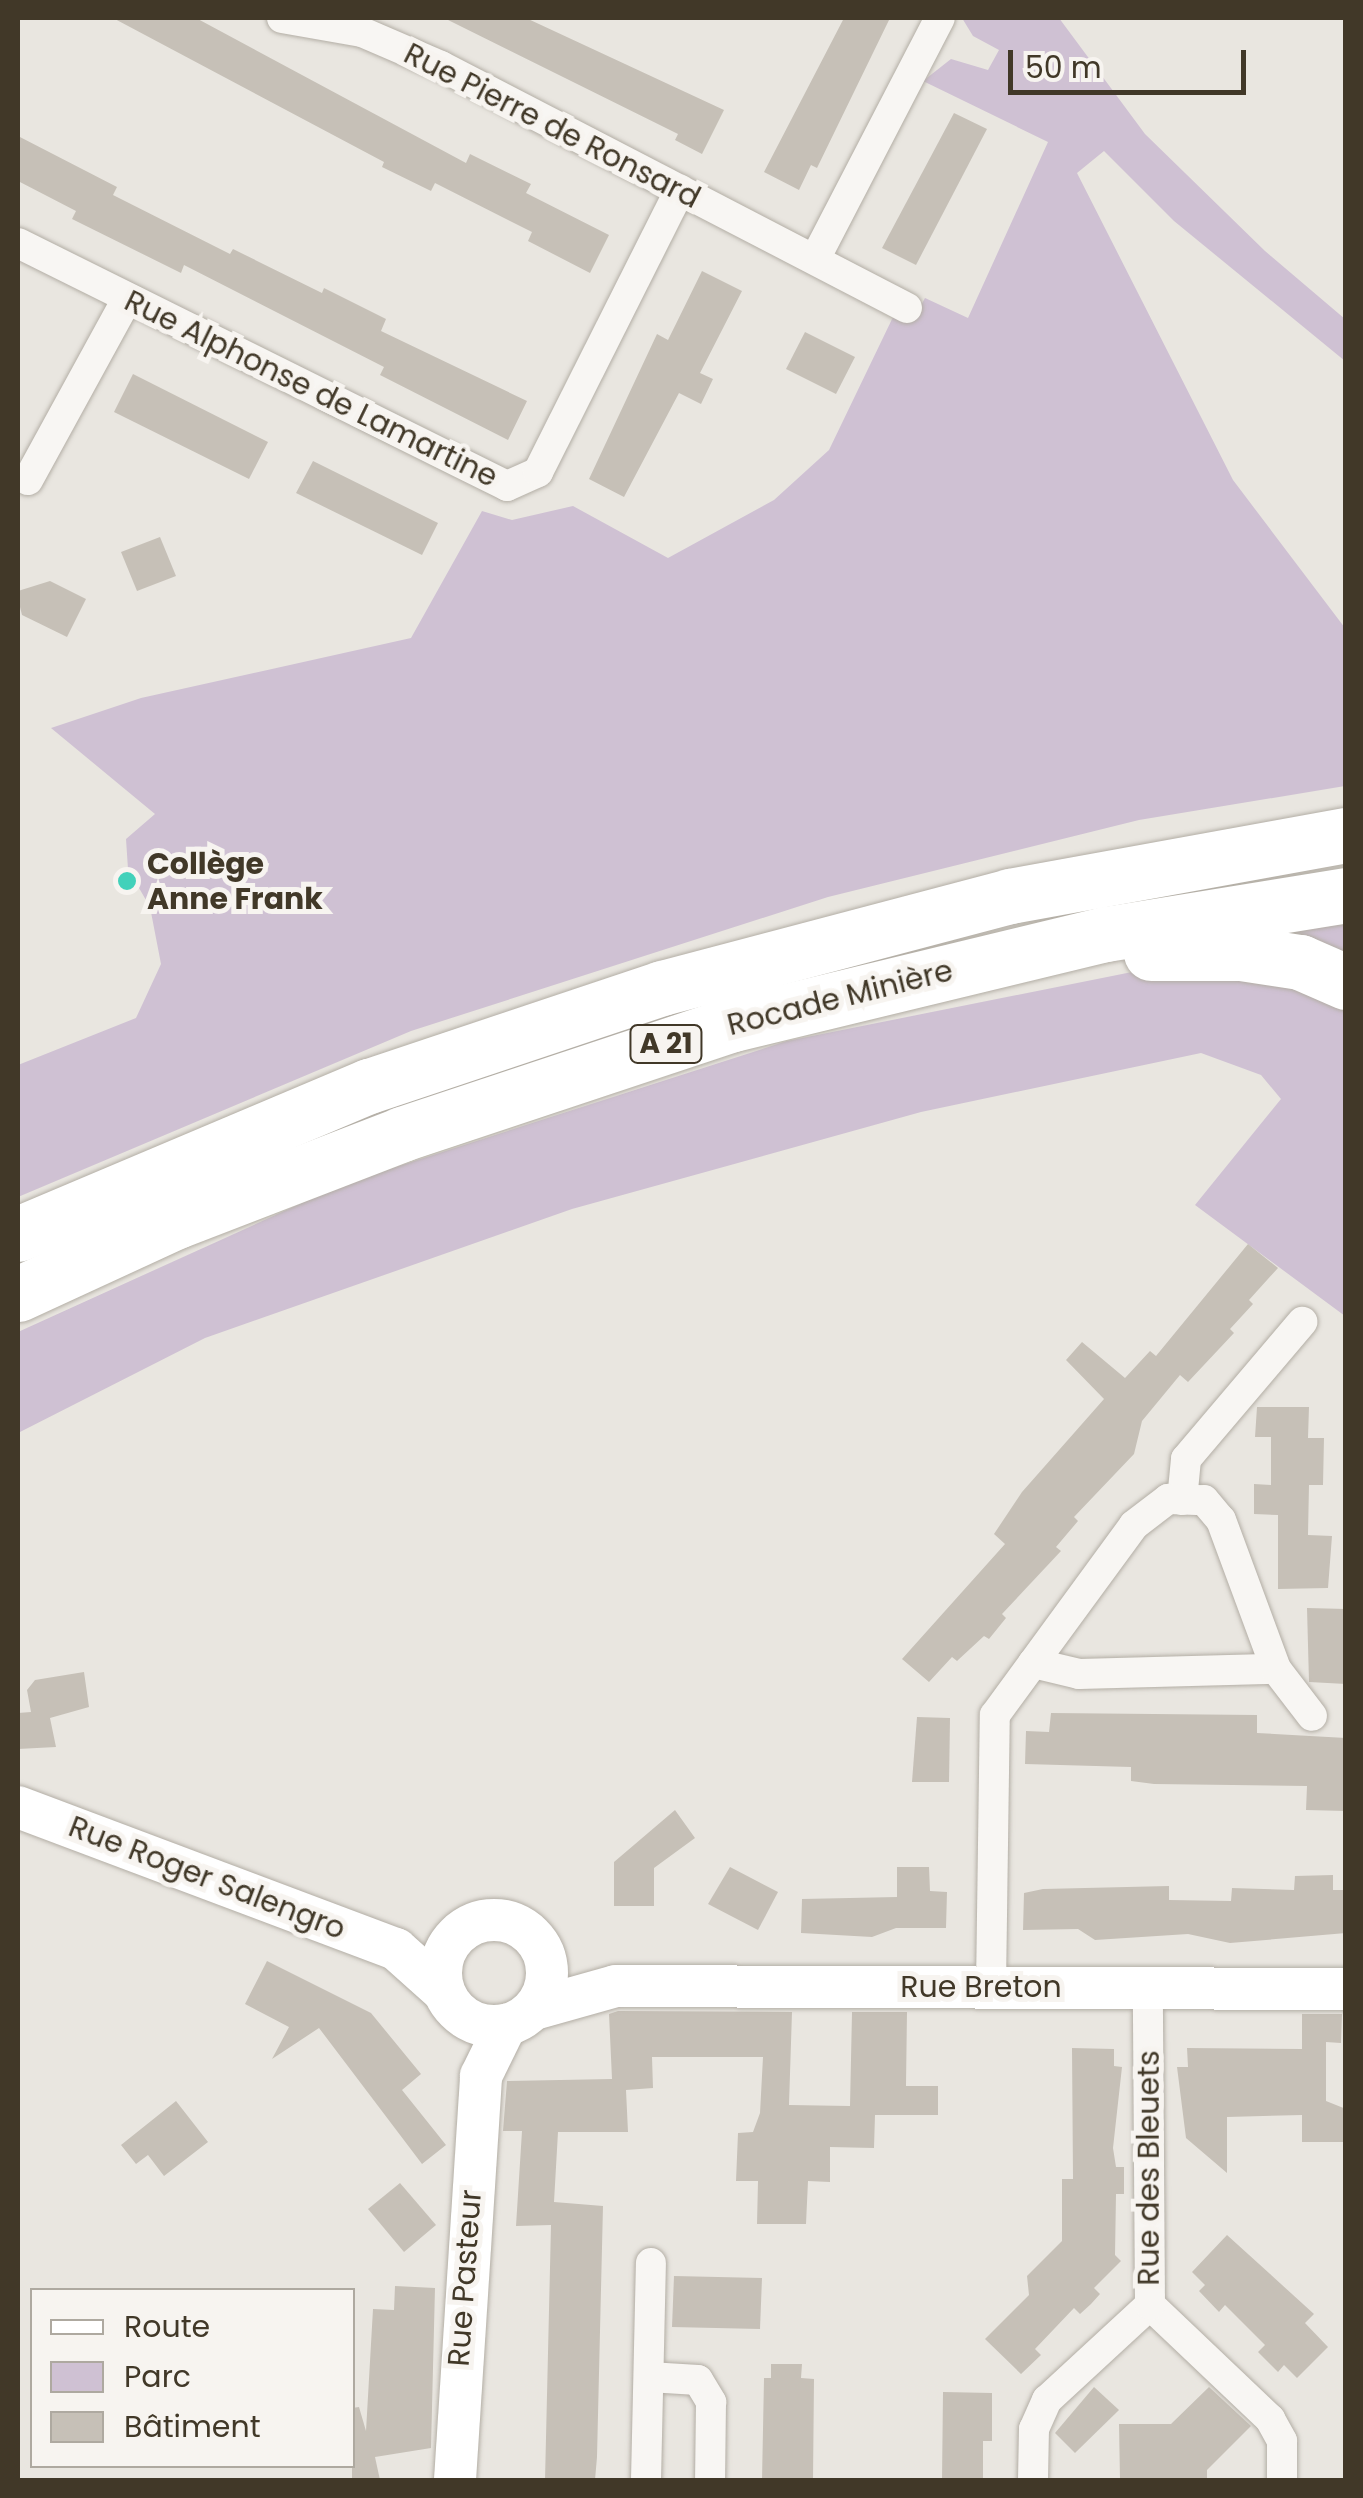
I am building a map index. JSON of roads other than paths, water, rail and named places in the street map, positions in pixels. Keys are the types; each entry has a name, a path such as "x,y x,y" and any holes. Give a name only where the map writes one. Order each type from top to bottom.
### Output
{"highway":[{"name":"Rocade Minière","path":"18,1234 370,1086 662,988 1010,896 1346,835"},
{"name":"Rocade Minière","path":"18,1294 178,1221 402,1134 588,1068 900,980 1106,934 1346,895"},
{"path":"900,980 1011,976 1163,951 1300,962 1346,982"}],"main road":[{"name":"Rue Roger Salengro","path":"18,1807 396,1949 452,2003"},
{"path":"396,1949 456,1935 471,1924 508,1921 539,1943 548,1977 520,2017 474,2023 452,2003 440,1972 456,1935"},
{"name":"Rue Breton","path":"539,1943 616,1986"},
{"name":"Rue Breton","path":"520,2017 616,1986 1346,1990"},
{"name":"Rue Pasteur","path":"452,2003 481,2076 454,2480"},
{"name":"Rue Pasteur","path":"481,2076 520,2017"}],"street":[{"name":"Rue Pierre de Ronsard","path":"282,18 362,32 442,66 907,308"},
{"path":"814,259 940,18"},
{"name":"Rue Alphonse de Lamartine","path":"18,244 507,486 538,472 680,190"},
{"path":"28,480 126,299"},
{"path":"1182,1500 1186,1459 1302,1322"},
{"path":"991,1987 995,1714 1134,1525 1168,1499 1204,1500 1221,1520 1276,1669 1312,1716"},
{"path":"1033,1663 1080,1674 1276,1669"},
{"name":"Rue des Bleuets","path":"1033,2480 1034,2429 1047,2400 1150,2305 1148,1988"},
{"path":"646,2480 651,2263"},
{"path":"1150,2305 1270,2418 1282,2441 1282,2480"},
{"path":"648,2377 698,2380 711,2402 710,2480"}],"place":[{"name":"Collège Anne Frank","path":"127,881"}]}
